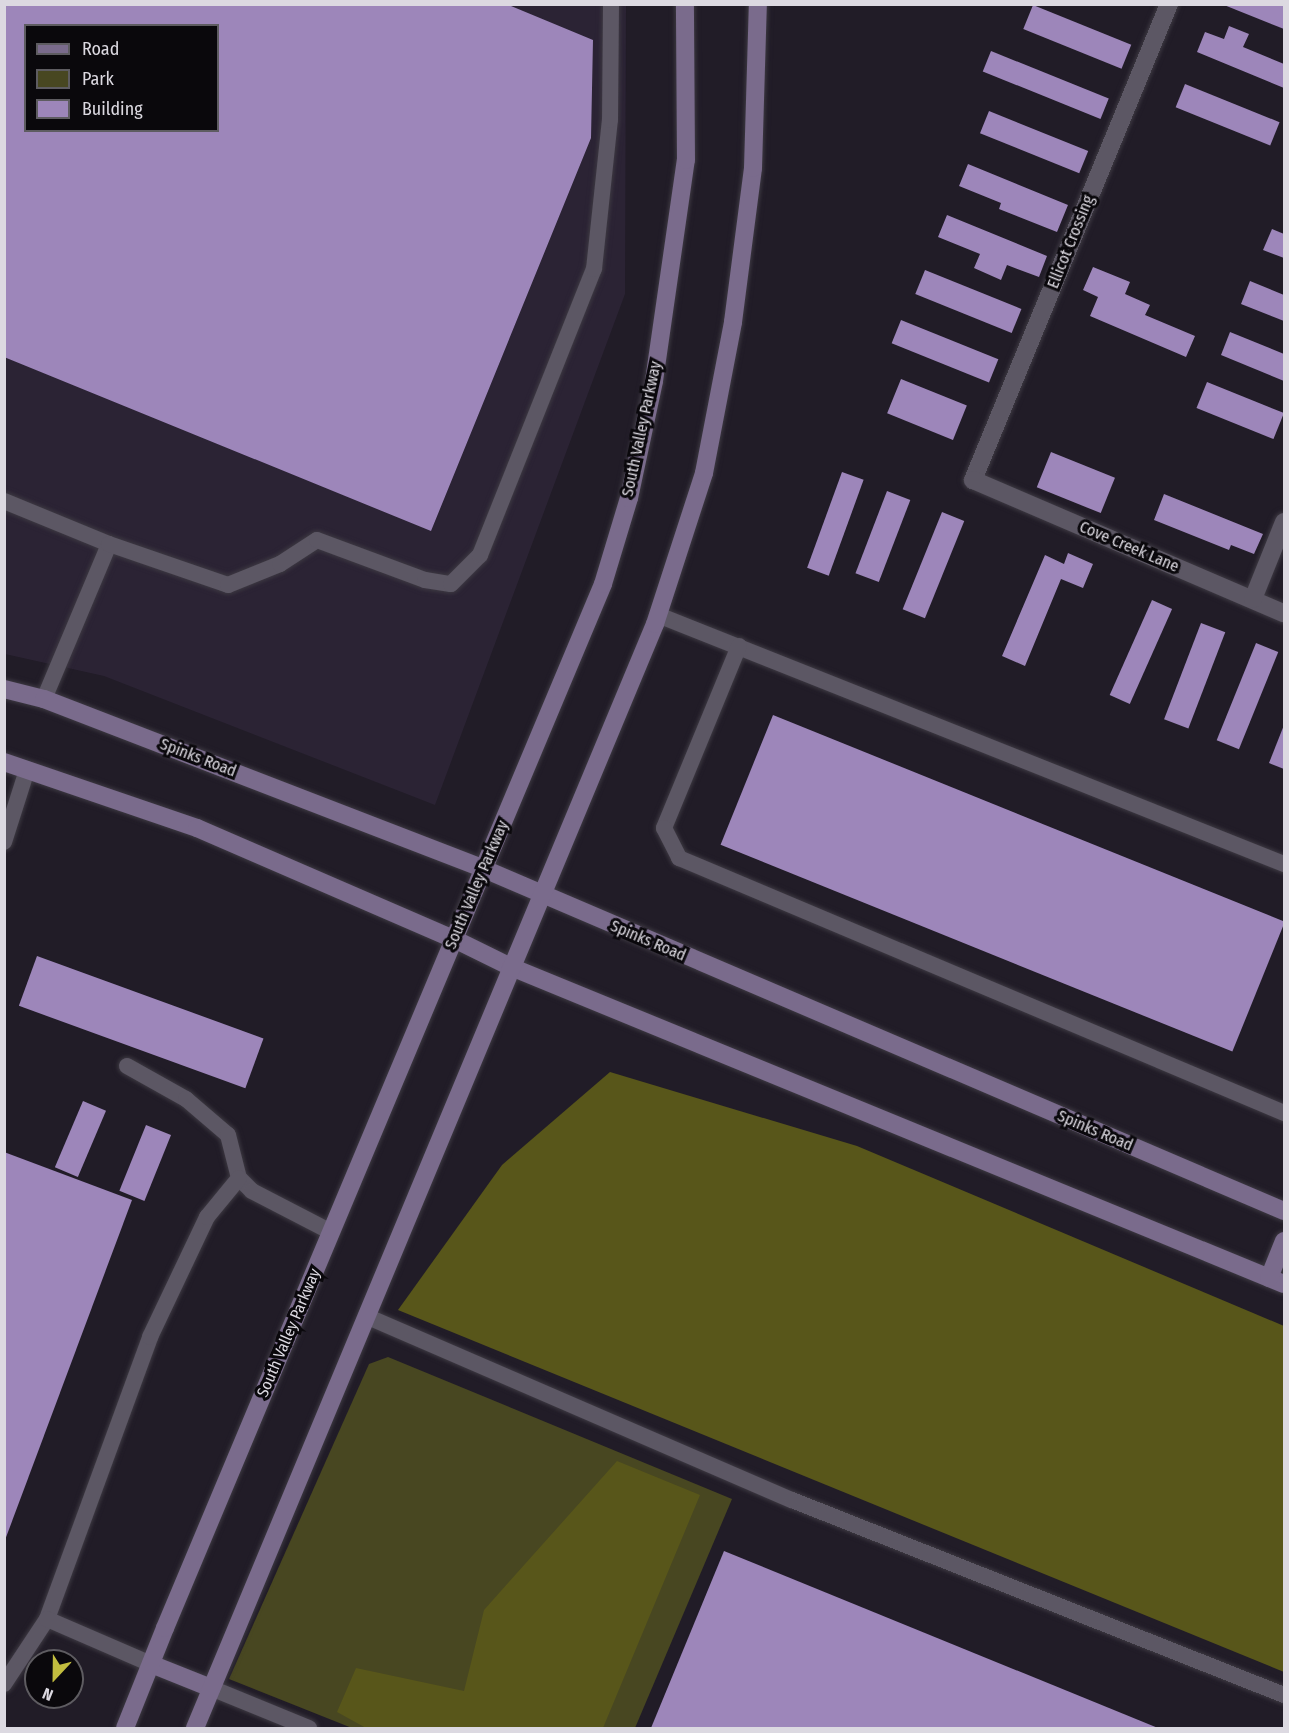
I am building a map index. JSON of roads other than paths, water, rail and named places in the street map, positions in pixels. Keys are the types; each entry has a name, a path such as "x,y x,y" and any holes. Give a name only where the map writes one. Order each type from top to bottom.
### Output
{"main road":[{"name":"South Valley Parkway","path":"125,1728 603,584 629,498 654,381 686,160 685,4"},
{"path":"195,1728 658,615 704,473 733,322 753,168 758,4"},
{"name":"Spinks Road","path":"4,688 44,699 484,869 1284,1211"},
{"path":"4,762 197,828 454,939 512,967 1277,1281 1284,1241"},
{"path":"151,1664 211,1688"}],"street":[{"name":"Ellicot Crossing","path":"973,480 1169,4"},
{"name":"Cove Creek Lane","path":"973,480 1284,613"},
{"path":"1253,599 1284,522"}],"lane":[{"path":"4,501 109,544 228,585 280,564 317,540 425,580 451,584 480,555 594,269 610,120 611,4"},
{"path":"44,699 109,544"},
{"path":"658,615 1284,864"},
{"path":"739,646 664,828 679,858 1284,1113"},
{"path":"4,842 27,770"},
{"path":"127,1066 186,1099 228,1135 239,1178 264,1199 331,1232"},
{"path":"4,1684 47,1618 150,1337 207,1217 239,1178"},
{"path":"366,1316 792,1500 1284,1695"},
{"path":"47,1618 151,1664"},
{"path":"211,1688 309,1728"}]}
